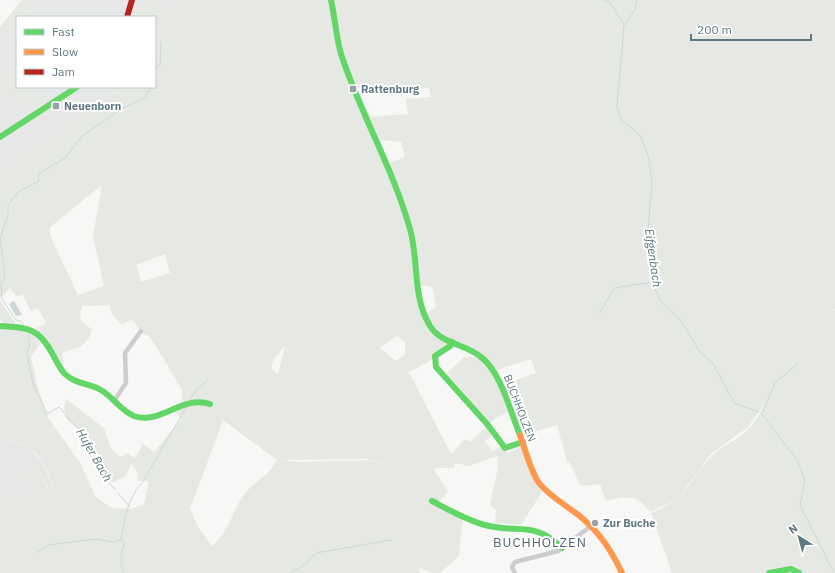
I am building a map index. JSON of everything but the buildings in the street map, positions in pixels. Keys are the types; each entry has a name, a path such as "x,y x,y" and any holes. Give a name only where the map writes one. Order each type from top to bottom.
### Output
{"street":[{"path":"127,16 132,0"},
{"name":"BUCHHOLZEN","path":"330,0 342,54 410,228 422,307 432,330 441,337 486,359 493,368 523,442 533,472 544,489 591,526 608,547 622,573"},
{"path":"0,138 75,88"},
{"path":"2,326 32,329 44,341 71,379 99,389 120,408 140,417 160,415 194,402 204,402 210,404"},
{"path":"114,402 126,383 125,353 141,331"},
{"path":"452,342 450,346 435,356 436,367 488,425 505,448 523,442"},
{"path":"432,501 473,521 492,527 538,529 553,539 562,548"},
{"path":"514,573 512,567 515,562 553,552 562,548 591,526"},
{"path":"769,573 791,569 798,573"}],"shaded area":[{"path":"22,0 42,0 31,12 33,16 16,16 16,21 0,41 0,27"},
{"path":"42,0 139,0 132,16 26,16"},
{"path":"139,0 147,0 182,14 182,0 835,0 835,310 813,287 835,311 835,573 800,573 795,569 767,573 672,573 651,513 664,508 676,499 650,512 645,506 635,499 625,497 606,501 600,484 581,486 569,462 567,462 557,425 523,435 504,384 536,373 531,359 497,370 481,354 462,344 409,372 451,454 465,439 470,442 487,426 493,434 485,441 493,451 501,446 508,453 522,446 532,476 542,492 521,525 495,523 496,510 490,505 498,467 497,456 469,466 455,463 454,468 433,468 448,491 438,503 463,516 459,556 440,573 433,573 419,568 421,573 0,573 0,492 18,508 24,497 22,469 36,463 48,490 54,487 44,465 32,449 27,446 0,438 0,325 3,323 0,319 0,300 15,322 16,328 34,336 41,343 31,357 38,389 49,419 80,463 96,497 112,508 131,509 144,504 148,481 137,481 138,473 131,464 126,476 112,483 98,467 80,431 66,418 64,407 66,399 104,428 112,450 121,457 128,453 135,458 143,444 154,452 181,419 176,412 182,400 182,390 149,336 142,333 132,319 122,325 113,315 109,305 82,306 80,314 81,320 85,325 92,329 88,340 82,346 62,353 64,369 45,339 36,328 46,324 38,308 31,311 22,294 17,297 10,288 0,298 0,174 18,156 105,100 118,88 156,88 156,16 132,16","holes":["357,88 429,88 431,97 406,99 408,114 371,117","380,140 401,142 405,157 389,163","102,185 93,236 104,286 78,295 52,240 49,228","165,254 170,273 141,282 136,265","420,285 432,287 436,307 427,314 422,301","397,336 405,342 405,355 396,361 380,348","285,346 278,375 271,368 274,359","761,400 764,406 752,425 742,435 715,453 680,496 711,454 748,427 763,406","223,420 277,460 267,473 244,495 224,533 212,546 198,527 190,509","366,459 387,464 366,460 301,462 280,460"]},
{"path":"147,0 182,0 182,14"},
{"path":"16,21 16,88 118,88 105,100 18,156 0,174 0,41"},
{"path":"3,73 16,74 16,88 32,88 42,100 43,103 40,106 41,108 36,110 29,109 25,112 23,111 24,109 0,89 0,75"},
{"path":"14,301 22,315 16,316 9,304"},
{"path":"464,357 479,357 494,372 508,412 490,423 447,373"},
{"path":"0,438 27,446 32,450 42,463 54,488 49,490 36,463 22,469 24,497 18,508 0,492"}],"waterway":[{"name":"Eifgenbach","path":"604,0 610,3 624,24"},
{"name":"Eifgenbach","path":"637,0 635,10 624,25 617,107 622,120 640,135 648,155 652,182 648,231 654,286 664,305 680,319 700,352 714,365 734,403 759,412"},
{"name":"Hufer Bach","path":"156,69 160,64 161,42"},
{"name":"Hufer Bach","path":"24,325 21,321 16,320 2,299 1,283 5,277 0,238 8,215 8,205 18,192 39,181 38,176 40,173 65,158 82,136 121,109 144,98 151,88"},
{"path":"600,312 614,288 654,282"},
{"name":"Hufer Bach","path":"28,332 30,343 27,353 33,384 47,414 59,407 72,423 81,430 101,465 105,477 115,490"},
{"path":"762,413 775,383 798,363"},
{"path":"190,400 196,390 207,381"},
{"path":"123,573 121,558 125,543 121,540 125,517 130,502 187,406"},
{"name":"Eifgenbach","path":"761,413 797,460 805,480 800,505 833,571"},
{"name":"Hufer Bach","path":"118,493 129,506"},
{"path":"37,552 49,545 96,539 113,542 120,540"},
{"path":"291,573 307,563 316,553 391,540"}],"traffic: fast":[{"path":"331,0 341,54 357,98 395,184 410,229 413,241 418,291 424,315 430,326 440,337 468,349 481,357 488,364 494,372 504,393 520,435"},
{"path":"0,137 75,88"},
{"path":"0,326 18,327 31,330 37,334 47,344 59,367 65,374 73,380 101,390 125,411 134,416 144,418 153,417 190,403 200,402 210,404"},
{"path":"452,342 450,346 435,356 436,367 488,425 505,448 523,442"},
{"path":"432,501 464,518 478,523 497,527 525,529 543,534 552,539 562,548"},
{"path":"769,573 791,569 799,573"}],"traffic: slow":[{"path":"520,435 536,479 549,493 582,518 595,530 610,551 622,573"}],"traffic: jam":[{"path":"127,16 132,0"}],"place":[{"name":"Rattenburg","path":"353,89"},
{"name":"Neuenborn","path":"56,106"},
{"name":"Zur Buche","path":"595,523"}],"district":[{"name":"BUCHHOLZEN","path":"540,542"}]}
